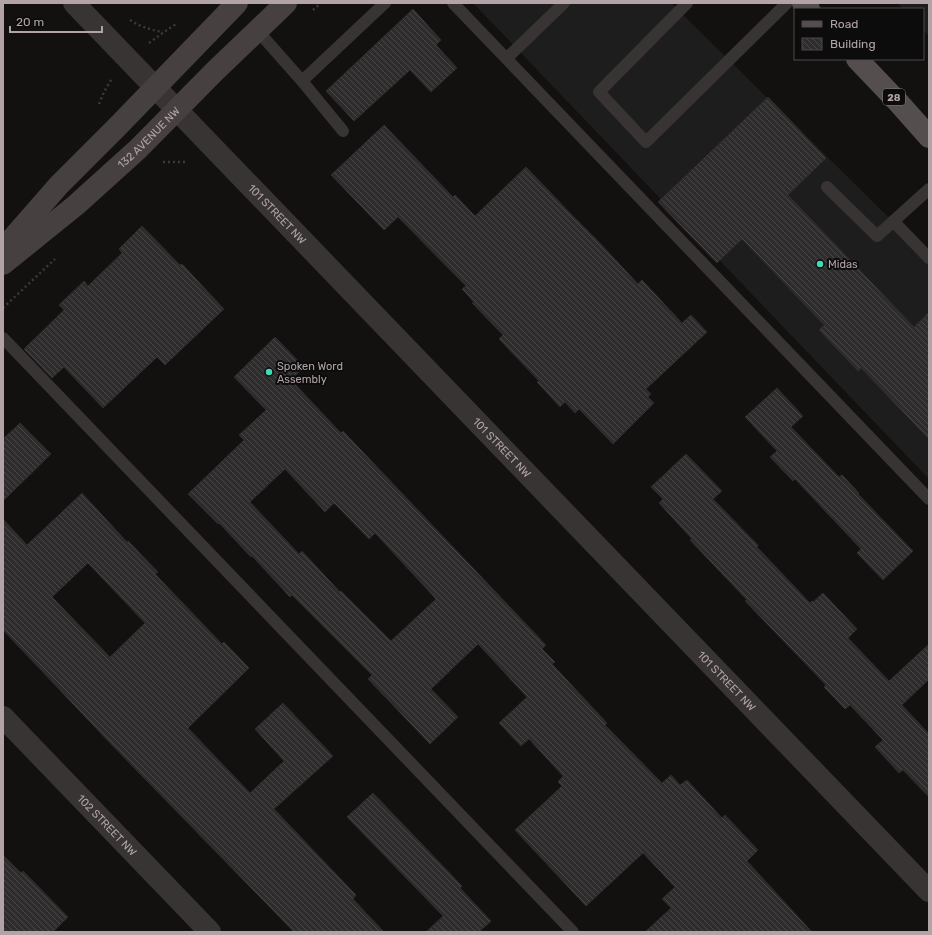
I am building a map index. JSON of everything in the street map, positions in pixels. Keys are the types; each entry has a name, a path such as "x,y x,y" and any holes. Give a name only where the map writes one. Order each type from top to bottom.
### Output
{"main road":[{"name":"28","path":"858,60 929,137"}],"street":[{"name":"101 STREET NW","path":"74,3 929,892"},
{"path":"3,249 58,185 237,3"},
{"name":"132 AVENUE NW","path":"3,264 76,205 138,149 215,71 286,3"},
{"name":"102 STREET NW","path":"3,717 210,932"}],"lane":[{"path":"302,82 385,3"},
{"path":"453,3 929,499"},
{"path":"506,58 564,3"},
{"path":"687,3 599,92 646,142 788,3"},
{"path":"257,30 343,131"},
{"path":"827,187 877,236 929,189"},
{"path":"893,221 929,258"},
{"path":"3,338 573,932"}],"path":[{"path":"126,17 138,25 150,30 164,32"},
{"path":"148,45 164,32 183,21"}],"shaded area":[{"path":"473,3 671,3 929,257 929,479"},
{"path":"898,3 929,3 929,36 924,31 924,8 902,8"}],"building":[{"path":"413,9 441,40 436,45 457,68 431,92 410,70 354,121 326,91"},
{"path":"768,97 826,158 788,195 914,327 929,312 929,439 861,368 858,371 819,330 824,325 742,239 717,263 658,202"},
{"path":"384,125 453,197 455,195 475,216 526,167 638,284 642,280 682,323 691,315 707,332 646,389 651,394 648,397 654,403 613,444 579,409 575,413 565,402 560,407 537,382 539,381 499,339 503,335 472,303 474,302 462,289 466,286 398,217 384,230 331,175"},
{"path":"142,226 180,265 182,264 224,309 165,365 157,357 103,408 64,367 52,378 24,349 64,310 59,305 84,281 88,286 122,253 119,249"},
{"path":"275,337 304,367 291,380 341,433 343,431 546,645 542,649 555,662 552,664 607,723 605,725 662,783 671,775 680,785 687,780 722,818 725,815 758,850 747,861 812,932 645,932 671,908 662,899 675,887 643,853 586,906 515,830 562,786 558,782 563,776 529,739 521,746 499,723 527,697 478,644 431,689 458,717 430,744 368,679 372,675 292,595 290,597 252,556 251,557 219,523 218,524 188,494 244,440 239,435 266,410 234,377","holes":["285,469 325,512 334,503 369,539 375,533 436,599 391,641 341,591 340,592 302,551 299,554 250,502"]},
{"path":"777,388 803,416 791,427 839,477 842,475 859,493 858,494 913,551 883,580 857,553 861,549 795,479 793,481 770,457 777,451 745,417"},
{"path":"20,423 51,454 3,501 3,439"},
{"path":"686,454 722,491 713,499 758,545 757,547 810,603 823,593 857,629 848,638 889,681 929,644 929,679 902,705 929,734 929,797 903,770 899,773 875,747 883,740 850,705 845,709 824,687 826,685 745,601 747,600 690,540 692,539 659,503 663,499 651,487"},
{"path":"82,493 127,542 128,541 158,572 155,574 222,644 224,642 249,668 188,728 250,793 284,761 255,729 283,703 333,756 274,809 356,895 353,899 384,932 294,932 110,743 3,630 3,519 27,545","holes":["88,563 145,623 110,657 52,597"]},
{"path":"373,793 462,886 460,888 491,921 479,932 426,932 443,916 347,817"},
{"path":"3,855 21,873 23,871 68,917 53,932 3,932"}],"place":[{"name":"Midas","path":"820,264"},
{"name":"Spoken Word Assembly","path":"269,372"}]}
